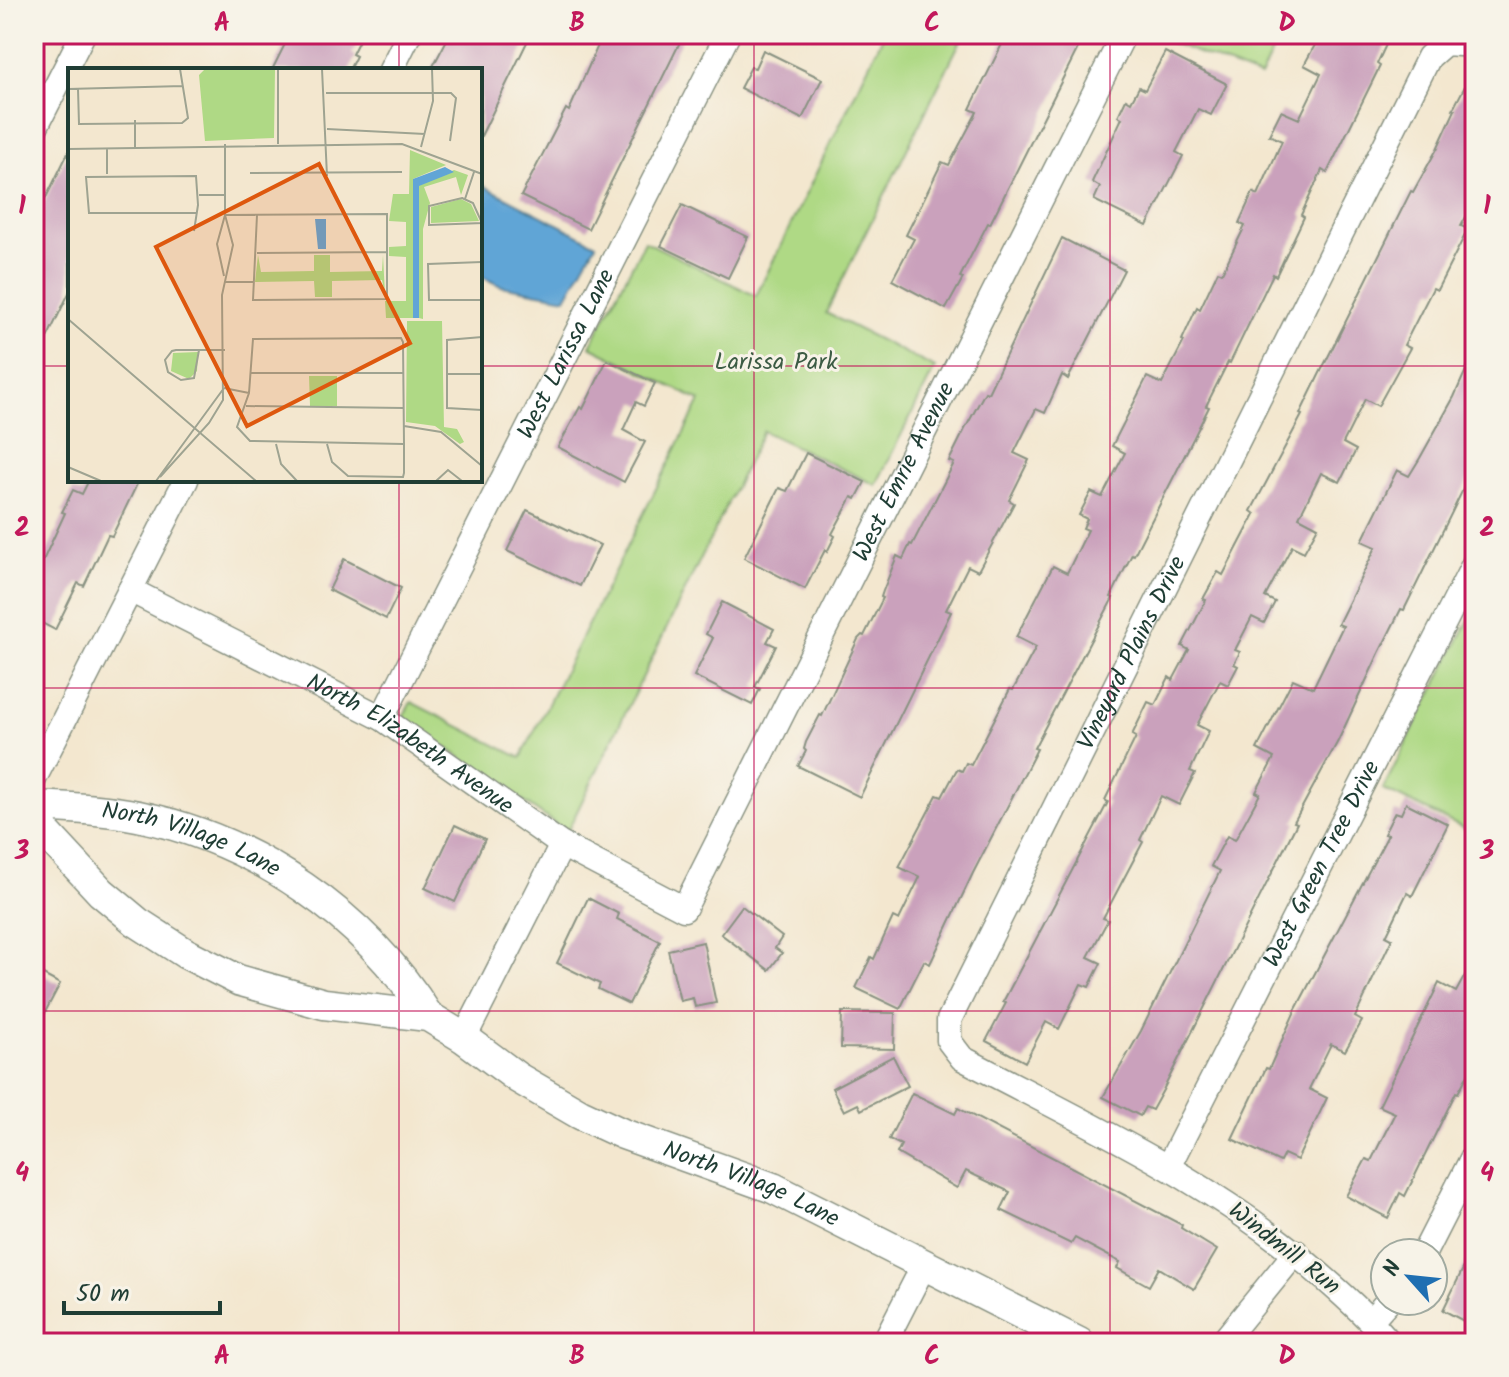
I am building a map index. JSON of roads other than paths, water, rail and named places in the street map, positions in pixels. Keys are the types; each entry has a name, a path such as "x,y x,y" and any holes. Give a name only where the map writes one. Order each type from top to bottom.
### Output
{"street":[{"path":"34,130 83,34"},
{"path":"392,68 409,34"},
{"name":"West Larissa Lane","path":"382,718 728,34"},
{"name":"West Emrie Avenue","path":"684,909 1124,34"},
{"name":"Vineyard Plains Drive","path":"1168,1167 962,1058 949,1041 949,1020 1429,57 1445,43 1475,45"},
{"path":"34,779 185,482"},
{"name":"West Green Tree Drive","path":"1168,1167 1475,562"},
{"name":"North Elizabeth Avenue","path":"130,590 382,718 562,845 684,909"},
{"name":"North Village Lane","path":"34,806 81,808 160,821 250,856 286,876 348,921 409,986 428,1016"},
{"name":"North Village Lane","path":"34,820 101,892 137,922 185,953 238,980 324,1004 428,1016 518,1078 580,1114 623,1134 773,1188 1079,1343"},
{"path":"464,1038 562,845"},
{"path":"1432,1237 1475,1153"},
{"name":"Windmill Run","path":"1168,1167 1251,1218 1296,1252 1371,1320 1390,1343"},
{"path":"1222,1343 1296,1252"},
{"path":"884,1343 924,1265"},
{"path":"1371,1320 1374,1317"}],"water":[{"path":"482,185 596,244 566,298 501,286 482,277"}],"park label":[{"name":"Larissa Park","path":"776,362"}]}
